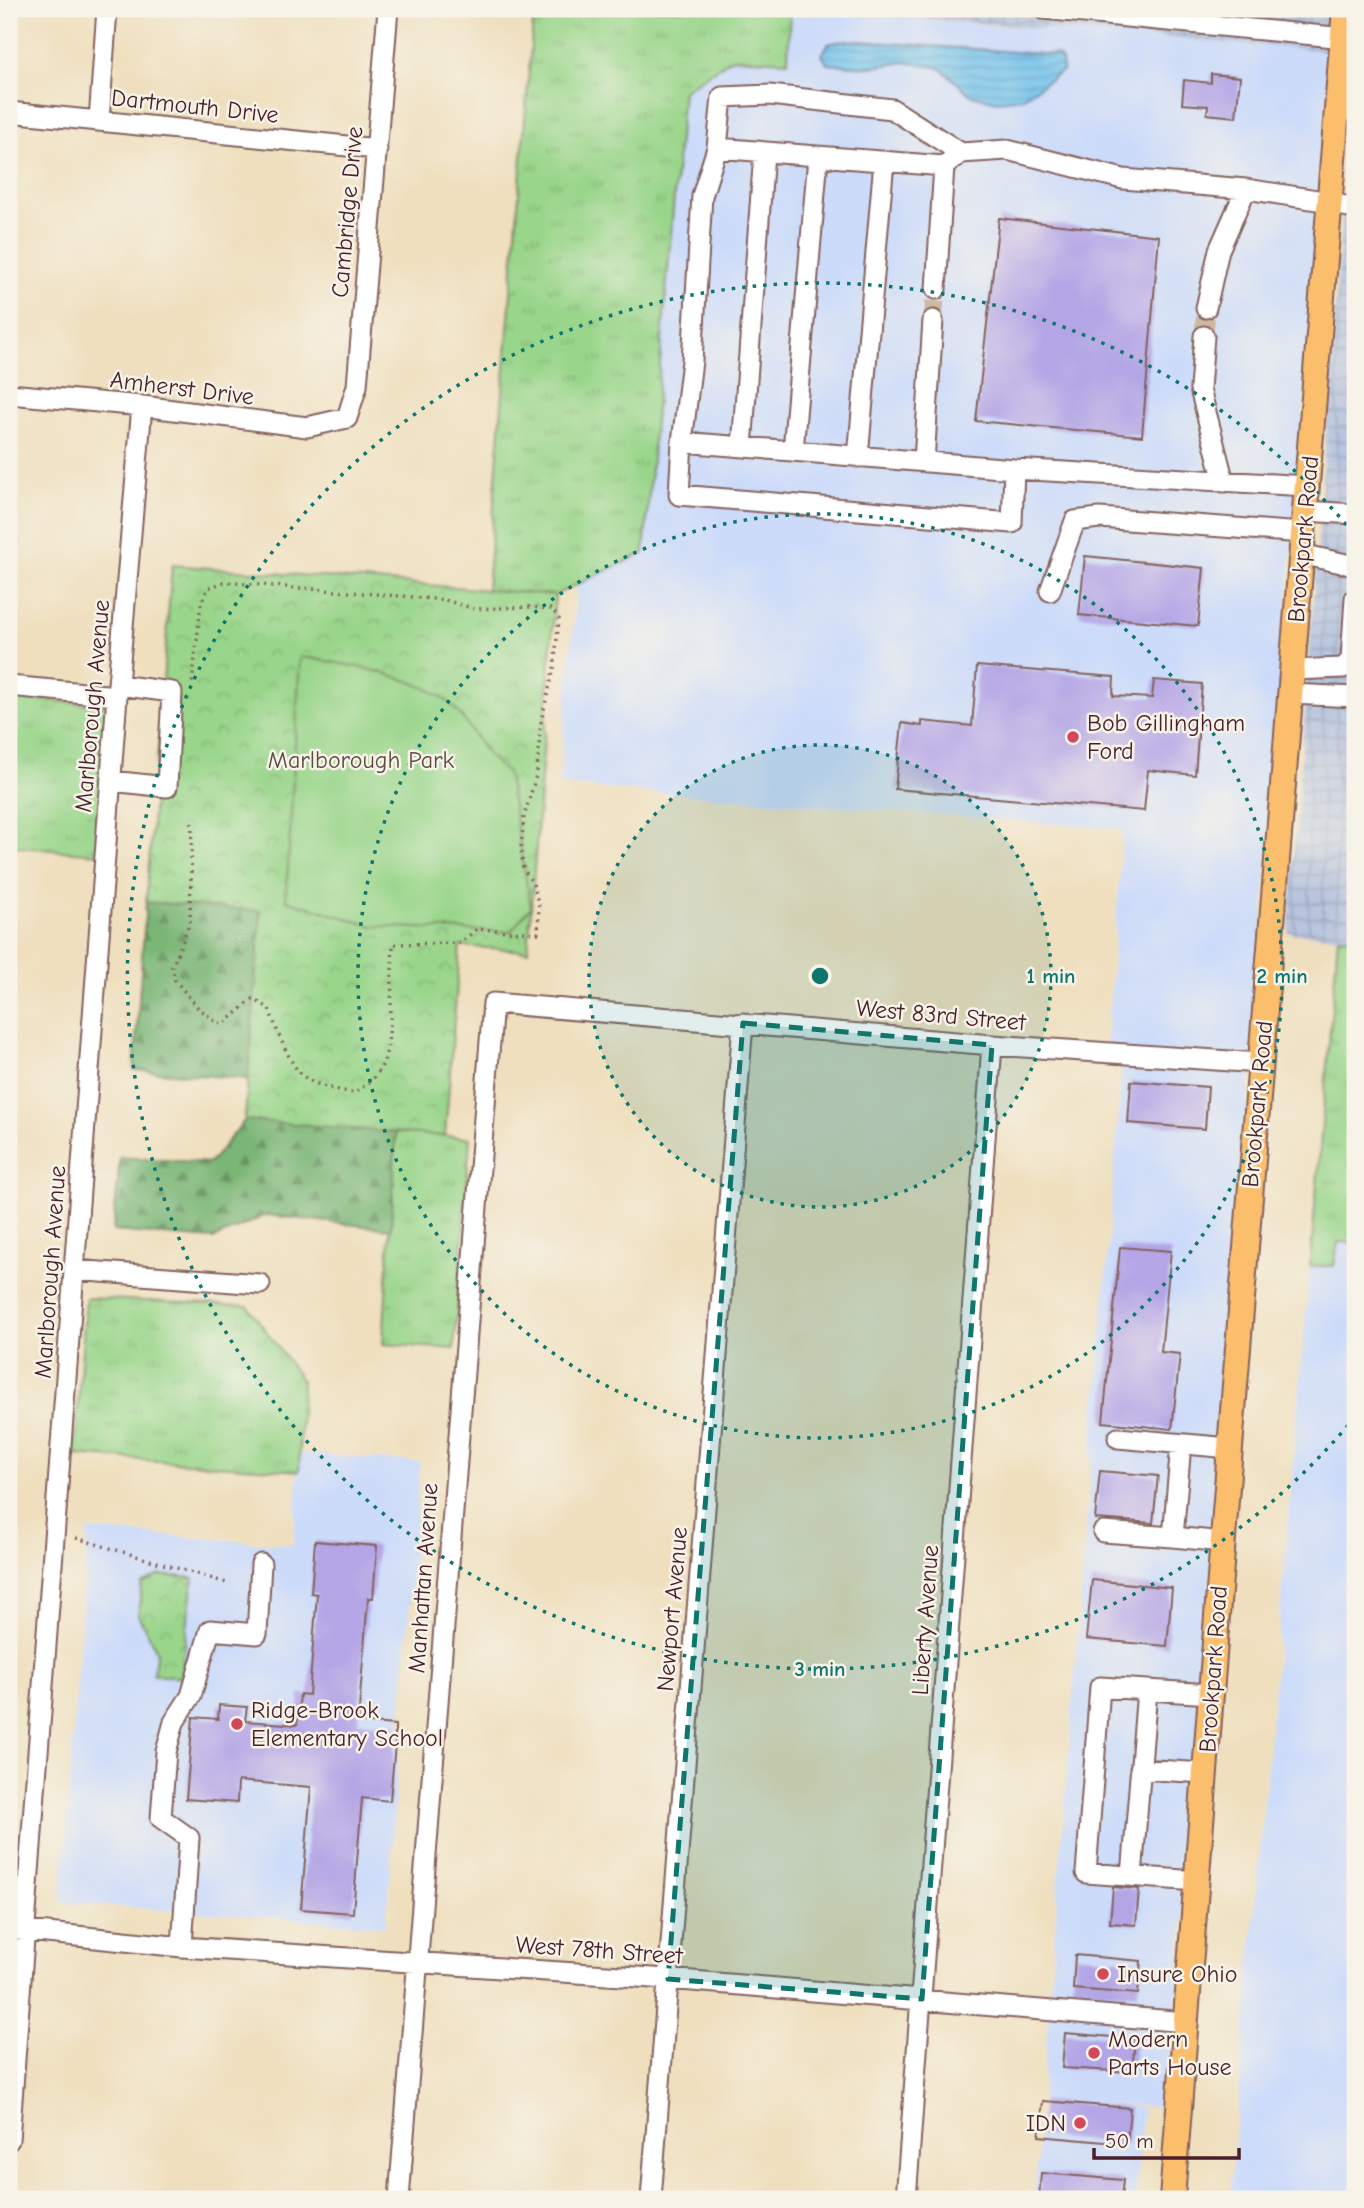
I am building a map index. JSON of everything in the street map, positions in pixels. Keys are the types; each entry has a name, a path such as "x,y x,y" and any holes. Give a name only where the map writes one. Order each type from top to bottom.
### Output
{"main road":[{"name":"Brookpark Road","path":"1172,2199 1330,202 1349,38 1345,9"}],"street":[{"path":"99,121 107,9"},
{"name":"Cambridge Drive","path":"347,418 357,386 388,9"},
{"path":"1043,9 1349,38"},
{"path":"961,153 892,109 770,95 722,97 717,148 702,196 692,361 682,442 679,495 1012,523 1014,469"},
{"name":"Dartmouth Drive","path":"9,112 377,149"},
{"path":"717,148 944,166 961,153 1007,150 1123,179 1247,189 1330,202 1355,209"},
{"path":"742,447 764,153"},
{"path":"793,451 818,157"},
{"path":"858,457 884,161"},
{"path":"936,289 944,166"},
{"path":"1206,307 1219,250 1247,189"},
{"path":"924,462 933,320"},
{"path":"1204,337 1200,389 1224,482"},
{"name":"Amherst Drive","path":"9,394 142,407 307,428 347,418"},
{"name":"Marlborough Avenue","path":"9,2140 17,1930 74,1270 142,407"},
{"path":"682,442 1014,469 1307,486"},
{"path":"1050,591 1076,521 1099,518 1303,533 1355,514"},
{"path":"1303,533 1355,566"},
{"path":"1291,682 1343,668 1351,660 1355,598"},
{"path":"1291,682 1355,697"},
{"path":"9,686 172,692 167,787 111,781"},
{"name":"West 83rd Street","path":"493,1003 992,1045 1261,1063"},
{"name":"Manhattan Avenue","path":"399,2199 493,1003"},
{"name":"Newport Avenue","path":"651,2199 743,1023"},
{"name":"Liberty Avenue","path":"906,2199 992,1045"},
{"path":"74,1270 260,1284"},
{"path":"1118,1438 1230,1448"},
{"path":"1173,1537 1181,1444"},
{"path":"1103,1532 1223,1542"},
{"path":"182,1947 189,1838 161,1818 166,1752 174,1723 191,1696 209,1630 257,1634 261,1564"},
{"path":"1197,1881 1086,1873 1100,1687 1211,1694"},
{"path":"1132,1876 1147,1689"},
{"path":"1140,1769 1205,1773"},
{"name":"West 78th Street","path":"17,1930 182,1947 668,1979 1186,2022"}],"path":[{"path":"192,685 201,603 208,588 224,582 445,600 475,609 552,609 559,619 554,668 541,720 537,772 524,817 520,846 523,868 533,884 539,906 538,933 477,929 460,943 393,944 388,1036 383,1062 371,1080 355,1093 327,1087 302,1076 277,1034 270,1008 253,999 224,1024 216,1022 196,1006 175,980 172,967 190,922 192,822"},
{"path":"76,1538 227,1583"}],"highlighted area":[{"path":"743,1023 992,1045 922,1999 668,1979"}],"shaded area":[{"path":"790,9 1331,51 1168,2108 1091,2102 1143,2108 1135,2199 1034,2199 1123,1054 1106,1053 1123,829 559,785 577,585 644,553 683,90 732,58 788,61"},
{"path":"803,9 1334,9 1331,51"},
{"path":"1355,45 1355,938 1288,933"},
{"path":"1338,1242 1355,1243 1355,2199 1230,2199 1310,1266 1334,1266"},
{"name":"Ridge-Brook Elementary School","path":"300,1453 420,1462 386,1926 61,1902 88,1530 293,1545"}],"green space":[{"path":"534,9 790,9 788,61 732,58 683,91 644,553 555,595 487,590"},
{"name":"Marlborough Park","path":"172,565 555,595 528,951 460,946 445,1136 245,1120 261,911 146,902"},
{"path":"300,657 383,673 426,688 456,710 486,752 507,772 531,907 510,932 372,926 286,900"},
{"path":"9,697 109,706 96,854 9,846"},
{"path":"218,874 261,911 256,986 396,1132 391,1229 266,1215 213,1239 113,1231 120,1157 210,1163 245,1120 248,1079 134,1070 146,902"},
{"path":"1338,937 1355,938 1355,1243 1338,1242 1334,1266 1310,1266"},
{"path":"396,1132 470,1138 454,1349 383,1344"},
{"path":"86,1298 248,1306 302,1381 299,1471 74,1455"},
{"path":"160,1575 193,1578 181,1677 153,1674 157,1651 138,1615 142,1584"}],"water":[{"path":"846,40 1057,55 1062,60 1063,71 1022,98 998,101 971,95 940,68 905,62 870,67 827,64 822,55 828,44"}],"building":[{"path":"1211,74 1240,77 1236,117 1207,114 1208,106 1182,104 1184,80 1211,83"},
{"path":"999,218 1159,236 1142,436 976,421"},
{"path":"1085,556 1204,568 1198,626 1079,615"},
{"path":"977,666 1114,677 1113,696 1152,698 1154,680 1202,684 1195,775 1148,770 1144,811 895,789 902,723 922,726 922,721 972,726"},
{"path":"1131,1081 1208,1087 1205,1129 1128,1123"},
{"path":"1120,1247 1171,1251 1161,1352 1180,1354 1172,1429 1103,1422"},
{"path":"1100,1471 1158,1476 1153,1523 1095,1519"},
{"name":"Ridge-Brook Elementary School","path":"315,1541 377,1546 373,1598 368,1598 358,1722 395,1725 395,1744 390,1801 362,1798 353,1913 301,1909 311,1787 238,1781 237,1803 186,1799 193,1717 218,1719 219,1705 247,1707 245,1721 297,1725 300,1694 309,1695 317,1594 311,1593"},
{"path":"1092,1580 1172,1588 1167,1646 1086,1639"},
{"path":"1113,1887 1139,1889 1136,1925 1110,1923"},
{"path":"1075,1955 1141,1961 1138,1994 1073,1989"},
{"path":"1065,2033 1135,2039 1132,2072 1062,2068"},
{"path":"1043,2101 1130,2108 1127,2144 1039,2136"},
{"path":"1041,2173 1123,2180 1121,2199 1039,2199"}],"tunnel":[{"path":"933,320 936,289"},
{"path":"1204,336 1206,308"}],"place":[{"name":"Bob Gillingham Ford","path":"1073,737"},
{"name":"Ridge-Brook Elementary School","path":"237,1724"},
{"name":"Insure Ohio","path":"1103,1974"},
{"name":"Modern Parts House","path":"1094,2053"},
{"name":"IDN","path":"1080,2123"}]}
